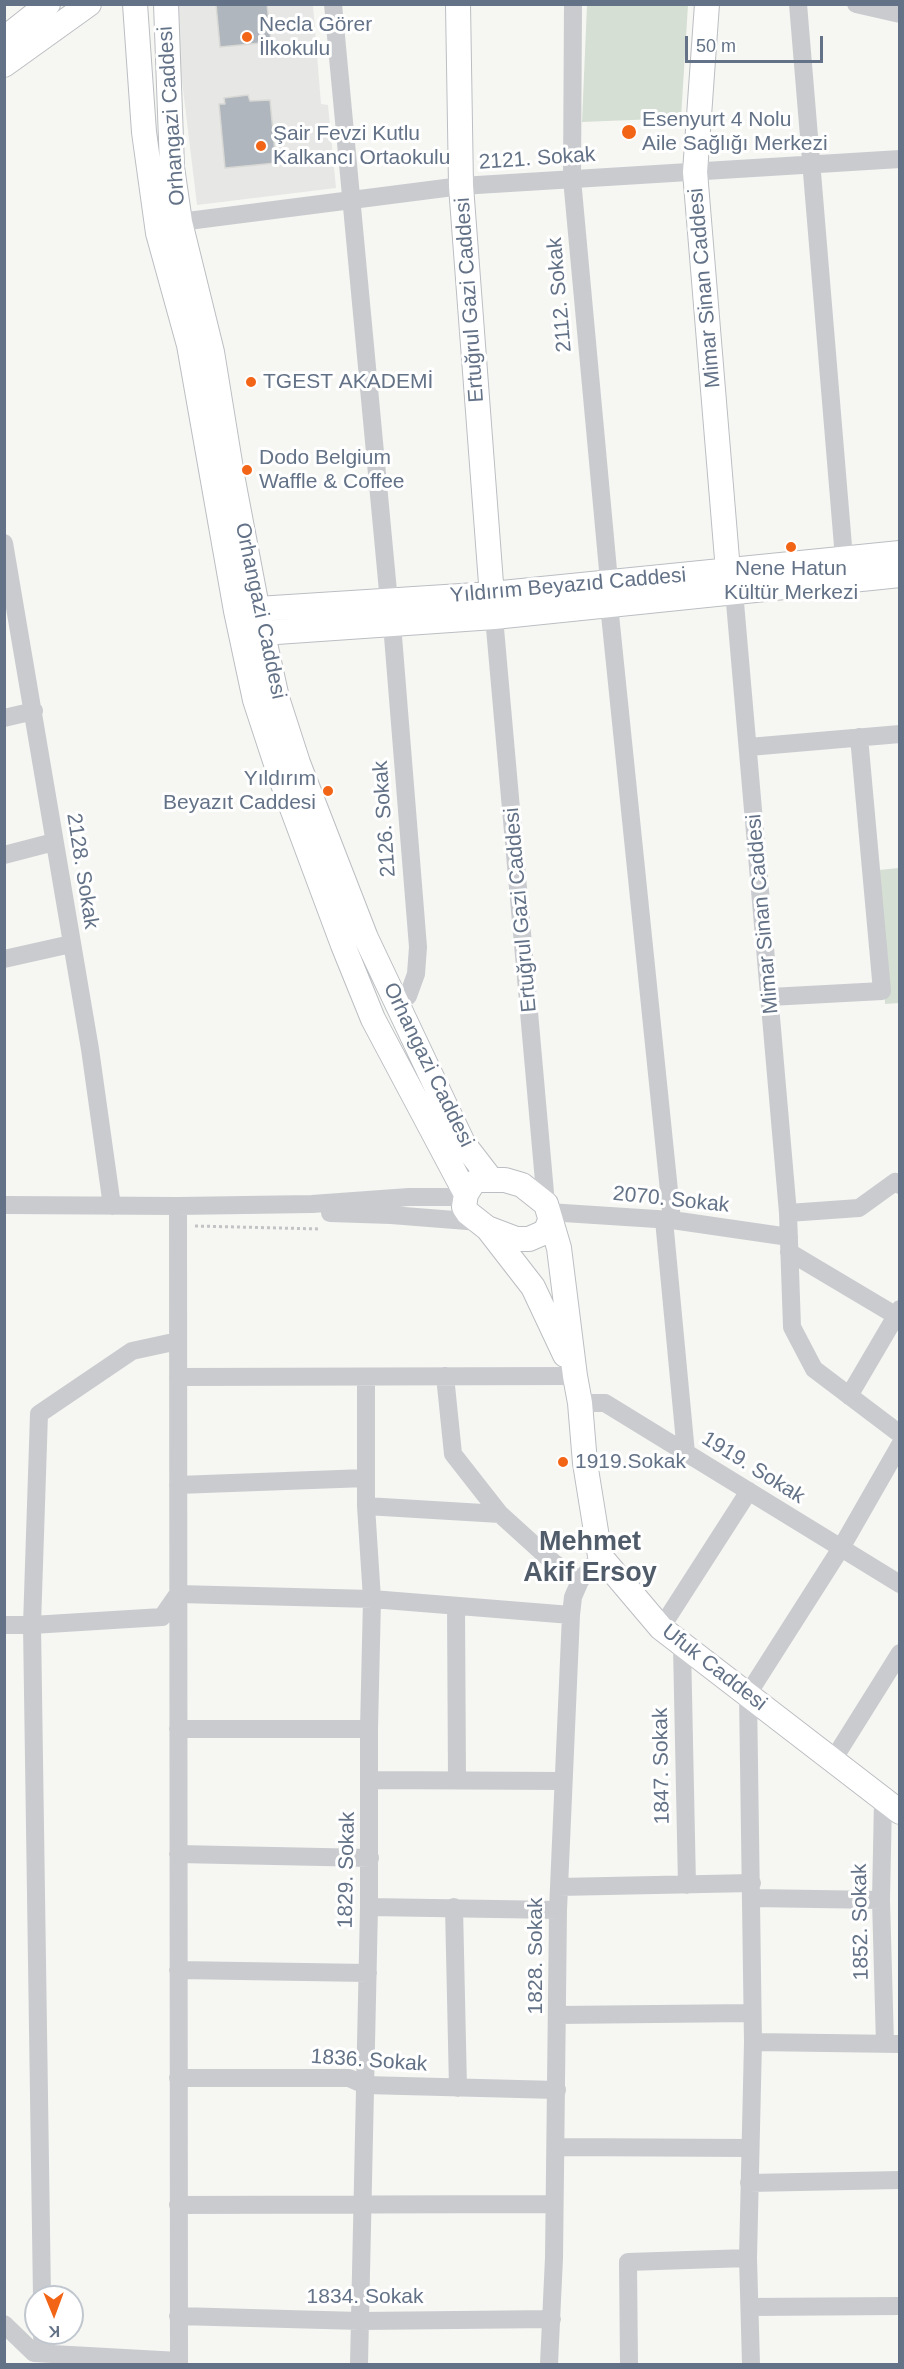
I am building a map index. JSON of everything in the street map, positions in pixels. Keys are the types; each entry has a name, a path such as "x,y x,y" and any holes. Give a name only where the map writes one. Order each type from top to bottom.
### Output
{"main road":[{"path":"4,39 48,4"},
{"path":"4,65 89,4"},
{"path":"135,4 144,132 156,223 189,345 249,620 255,700 276,766 373,1019 466,1196"},
{"name":"Orhangazi Caddesi","path":"166,4 172,167 180,222 212,352 232,475 249,620 298,763 366,938 463,1143 490,1178"},
{"name":"Ertuğrul Gazi Caddesi","path":"458,4 461,186 493,605"},
{"name":"Mimar Sinan Caddesi","path":"706,4 695,172 731,581"},
{"name":"Yıldırım Beyazıd Caddesi","path":"731,581 844,558 900,553"},
{"name":"Yıldırım Beyazıd Caddesi","path":"249,620 493,605 731,581 900,575"},
{"path":"574,1376 533,1287 483,1225 464,1207 466,1196 473,1183 479,1179 490,1178 522,1185 548,1212 559,1248 574,1376 580,1403 585,1463 600,1556"},
{"path":"483,1225 516,1239 529,1239 545,1232 548,1212"},
{"name":"Ufuk Caddesi","path":"600,1556 661,1628 891,1806"}],"street":[{"name":"2126. Sokak","path":"333,4 391,613 418,947 416,974 408,996 398,1006"},
{"name":"2112. Sokak","path":"573,4 572,179 668,1220 686,1453"},
{"path":"798,4 844,558"},
{"path":"856,4 900,14"},
{"name":"2121. Sokak","path":"180,222 461,186 900,159"},
{"name":"2128. Sokak","path":"4,543 9,589 34,711 90,1049 112,1206"},
{"name":"Mimar Sinan Caddesi","path":"731,581 748,747 788,1213 792,1327 814,1369 900,1434"},
{"name":"Ertuğrul Gazi Caddesi","path":"493,605 548,1212"},
{"path":"4,718 34,711"},
{"path":"748,747 900,734"},
{"path":"770,997 882,991 859,737"},
{"path":"4,855 54,842"},
{"path":"4,959 71,944"},
{"path":"788,1213 859,1208 895,1182 900,1185"},
{"path":"4,1205 312,1204 409,1197 466,1196"},
{"path":"178,1206 391,1215 483,1225"},
{"path":"4,2324 34,2352 178,2363 178,1206"},
{"name":"2070. Sokak","path":"548,1212 668,1220 789,1245"},
{"path":"789,1245 810,1265 898,1315 849,1396"},
{"path":"42,2285 32,1625 39,1414 132,1351 178,1341"},
{"path":"445,1376 445,1398 453,1454 500,1514 554,1563 580,1581"},
{"path":"178,1377 574,1376"},
{"name":"1829. Sokak","path":"359,2364 370,1858 369,1729 372,1599 366,1506 366,1377"},
{"name":"1919. Sokak","path":"580,1403 605,1403 900,1584"},
{"path":"751,2364 748,2258 753,2042 748,1694 841,1548 900,1445"},
{"path":"178,1485 366,1478"},
{"path":"661,1628 749,1491"},
{"path":"366,1506 500,1514"},
{"name":"1828. Sokak","path":"549,2364 554,2258 558,1910 571,1615 573,1597 580,1581 600,1556"},
{"path":"4,1624 32,1625 162,1617 178,1594"},
{"path":"178,1594 372,1599 571,1615"},
{"path":"456,1606 457,1780"},
{"name":"1847. Sokak","path":"682,1646 687,1885"},
{"path":"833,1760 900,1653"},
{"path":"178,1729 369,1729"},
{"path":"370,1780 562,1781"},
{"name":"1852. Sokak","path":"891,1806 881,1900 892,2044"},
{"path":"178,1854 370,1858"},
{"path":"559,1887 687,1885 881,1900"},
{"path":"369,1907 558,1910"},
{"path":"454,1907 458,2088"},
{"path":"178,1970 368,1973"},
{"path":"558,2015 752,2013"},
{"path":"753,2042 892,2044"},
{"name":"1836. Sokak","path":"178,2079 349,2078 365,2085 557,2090"},
{"path":"556,2147 749,2148"},
{"path":"749,2183 900,2181"},
{"path":"178,2205 554,2204"},
{"path":"629,2364 628,2262 748,2258"},
{"path":"750,2307 900,2306"},
{"name":"1834. Sokak","path":"178,2316 360,2321 552,2319"},
{"path":"43,2345 43,2353"}],"path":[{"path":"178,1226 322,1229"}],"shaded area":[{"name":"Şair Fevzi Kutlu Kalkancı Ortaokulu","path":"178,5 313,5 321,104 328,105 336,188 197,205 181,73"},
{"path":"587,5 688,5 681,118 582,122"},
{"path":"899,868 899,1003 885,1004 879,870"}],"building":[{"path":"216,4 267,4 271,42 220,47"},
{"path":"248,95 250,101 270,100 276,163 225,168 219,104 225,104 224,98"}],"place":[{"name":"Necla Görer İlkokulu","path":"247,37"},
{"name":"Esenyurt 4 Nolu Aile Sağlığı Merkezi","path":"629,132"},
{"name":"Şair Fevzi Kutlu Kalkancı Ortaokulu","path":"261,146"},
{"name":"TGEST AKADEMİ","path":"251,382"},
{"name":"Dodo Belgium Waffle & Coffee","path":"247,470"},
{"name":"Nene Hatun Kültür Merkezi","path":"791,547"},
{"name":"Yıldırım Beyazıt Caddesi","path":"328,791"},
{"name":"1919.Sokak","path":"563,1462"}],"district":[{"name":"Mehmet Akif Ersoy","path":"590,1558"}]}
